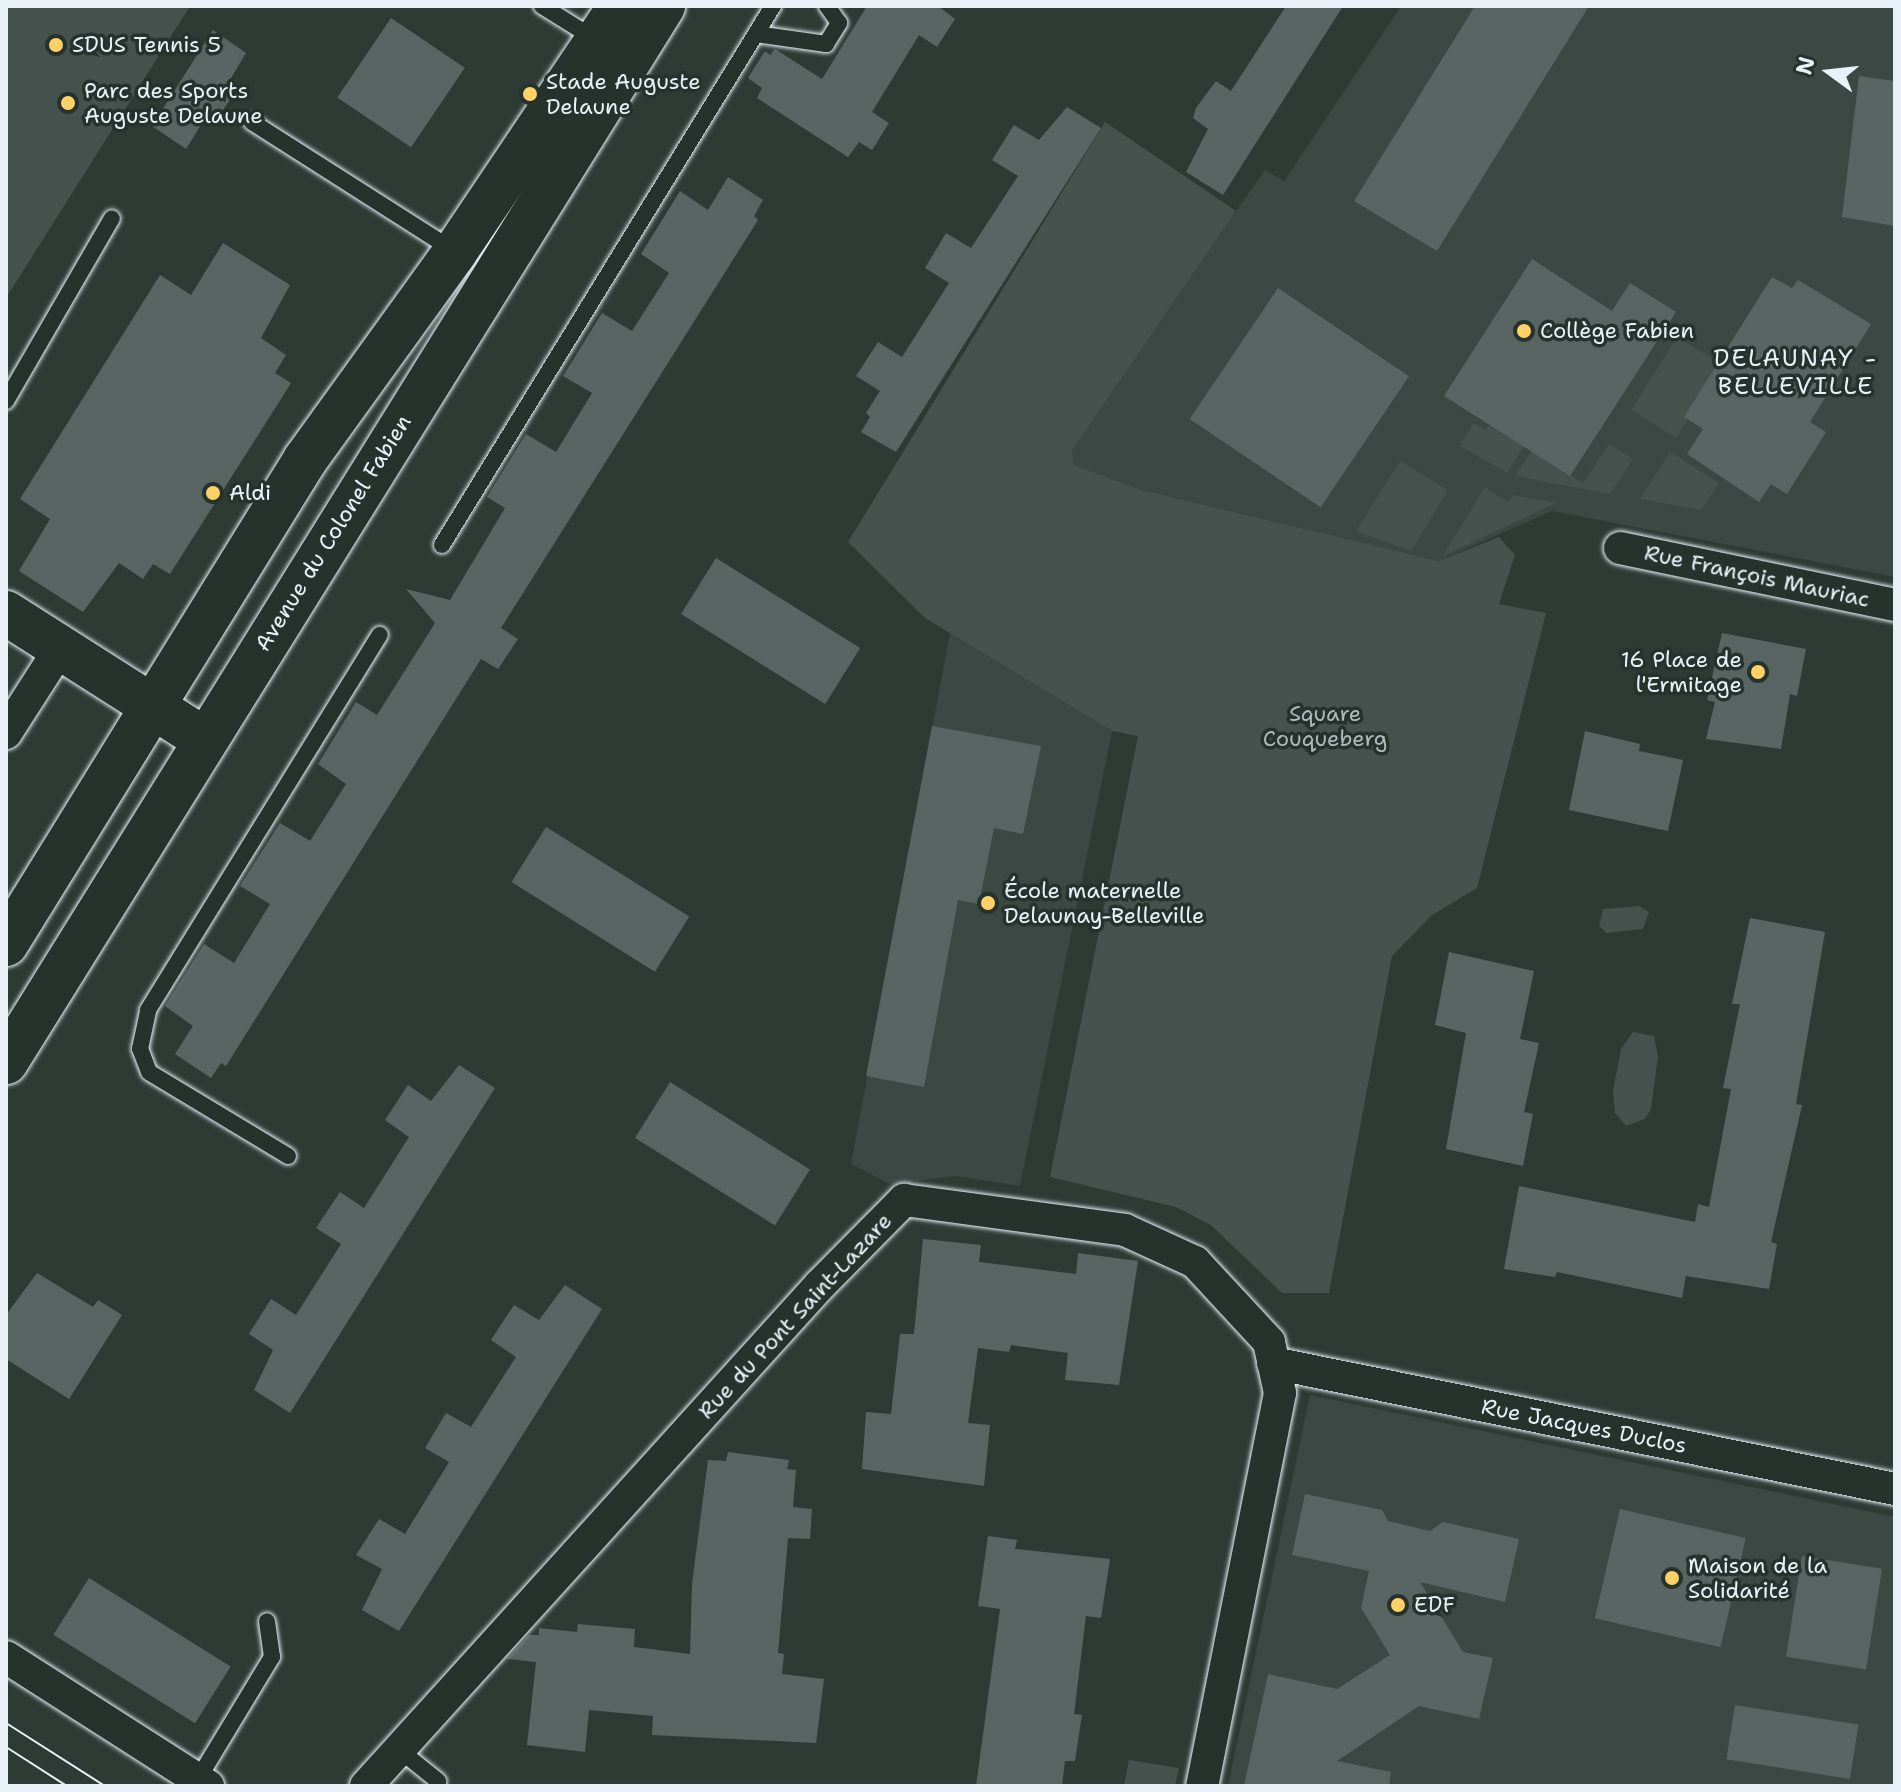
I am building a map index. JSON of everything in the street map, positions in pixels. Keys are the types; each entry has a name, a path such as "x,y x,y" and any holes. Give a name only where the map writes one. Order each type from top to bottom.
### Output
{"main road":[{"name":"Avenue du Colonel Fabien","path":"6,1062 204,739 663,6"},
{"path":"6,944 305,460 455,252 609,23"},
{"path":"6,613 204,739"}],"street":[{"name":"Rue François Mauriac","path":"1620,548 1895,605"},
{"path":"6,733 61,647"},
{"name":"Rue du Pont Saint-Lazare","path":"366,1786 397,1748 820,1285 904,1200 1125,1230 1195,1262 1269,1342 1280,1393 1202,1786"},
{"name":"Rue Jacques Duclos","path":"1273,1363 1895,1489"},
{"path":"6,1657 203,1783"}],"lane":[{"path":"542,6 609,23"},
{"path":"442,545 773,6"},
{"path":"756,34 826,44 839,23 827,6"},
{"path":"252,122 455,252"},
{"path":"6,401 112,218"},
{"path":"288,1156 149,1072 140,1049 148,1010 380,635"},
{"path":"203,1783 272,1657 267,1621"},
{"path":"397,1748 438,1781"}],"shaded area":[{"name":"Collège Fabien","path":"1401,6 1895,6 1895,577 1552,511 1439,561 1142,490 1074,465 1072,451 1265,170 1284,181"},
{"name":"École maternelle Delaunay-Belleville","path":"950,633 1112,731 1020,1186 957,1176 890,1184 851,1164"},
{"path":"1310,1395 1895,1517 1895,1786 1228,1786"}],"green space":[{"name":"Parc des Sports Auguste Delaune","path":"6,6 190,6 6,298"},
{"name":"Square Couqueberg","path":"1105,122 1236,211 1072,451 1074,465 1142,490 1439,561 1499,537 1515,555 1499,604 1546,613 1477,888 1432,915 1392,956 1329,1293 1282,1293 1211,1225 1176,1207 1050,1177 1138,736 1112,731 925,618 848,542"},
{"path":"1677,337 1722,365 1676,438 1631,410"},
{"path":"1474,423 1485,430 1490,425 1524,446 1507,473 1460,446"},
{"path":"1609,444 1633,459 1610,494 1515,476 1531,451 1583,483"},
{"path":"1670,452 1719,483 1701,510 1640,499"},
{"path":"1400,461 1448,490 1411,551 1356,531"},
{"path":"1485,487 1508,502 1513,495 1556,503 1443,556"},
{"path":"1639,906 1649,912 1643,929 1606,933 1599,926 1603,909"},
{"path":"1633,1032 1654,1036 1658,1056 1651,1109 1645,1119 1626,1126 1615,1113 1613,1091 1621,1049"},
{"path":"1129,1760 1179,1768 1175,1786 1124,1786"}],"building":[{"path":"867,6 938,6 955,19 937,47 919,35 872,112 889,123 872,150 859,142 848,157 757,98 762,88 748,78 765,51 770,55 775,49 822,79"},
{"path":"1286,6 1343,6 1223,195 1186,172 1208,129 1193,118 1196,108 1216,81 1231,91"},
{"path":"1475,6 1589,6 1437,251 1354,201"},
{"path":"391,18 465,68 411,147 337,98"},
{"path":"213,30 246,53 225,88 234,94 218,117 209,112 186,149 152,126"},
{"path":"1859,76 1895,81 1895,226 1842,217"},
{"path":"1067,107 1101,128 896,452 861,432 870,417 866,413 880,391 856,376 878,342 902,357 949,283 925,268 946,233 971,248 1018,176 992,160 1014,125 1039,140"},
{"path":"728,177 763,200 754,216 758,220 501,628 518,639 498,669 481,659 226,1066 221,1063 211,1078 175,1054 193,1026 165,1006 204,944 234,963 270,904 240,886 280,823 310,841 346,784 318,764 356,702 377,715 435,623 406,589 450,600 505,508 487,497 526,434 556,452 592,393 563,376 602,313 632,331 669,273 641,254 680,191 708,210"},
{"path":"223,243 290,285 261,338 286,355 275,373 291,383 170,574 153,564 143,579 119,563 83,612 19,571 50,519 20,499 160,275 191,295"},
{"path":"1532,259 1612,311 1630,283 1676,312 1570,476 1444,396"},
{"path":"1772,277 1792,288 1798,280 1871,324 1810,422 1826,432 1787,494 1771,484 1759,502 1687,454 1703,429 1684,417"},
{"path":"1278,288 1409,376 1321,507 1190,419"},
{"path":"716,558 860,648 825,704 681,614"},
{"name":"16 Place de l'Ermitage","path":"1722,633 1806,649 1797,696 1790,694 1781,749 1706,739 1715,702 1707,700"},
{"path":"932,726 1041,746 1023,834 994,828 979,904 958,900 924,1087 866,1076"},
{"path":"1585,731 1640,744 1639,751 1683,760 1668,831 1569,810"},
{"path":"546,827 689,917 655,972 512,882"},
{"path":"1750,918 1825,932 1796,1104 1802,1105 1771,1242 1777,1244 1769,1289 1686,1276 1682,1298 1557,1272 1555,1277 1504,1269 1519,1186 1695,1222 1698,1204 1709,1207 1731,1089 1723,1088 1740,1004 1732,1004"},
{"path":"1449,952 1534,971 1520,1039 1539,1043 1524,1112 1533,1114 1523,1166 1446,1149 1466,1033 1435,1025"},
{"path":"459,1065 495,1088 290,1413 254,1390 273,1350 249,1334 271,1299 296,1315 341,1244 316,1228 340,1192 364,1208 409,1137 385,1120 408,1085 431,1101"},
{"path":"670,1082 810,1169 775,1225 635,1138"},
{"path":"923,1239 981,1245 979,1262 1076,1274 1078,1253 1138,1261 1119,1385 1065,1380 1068,1353 1011,1345 1009,1352 978,1348 968,1423 990,1425 984,1486 862,1469 866,1412 891,1414 900,1334 914,1334"},
{"path":"37,1273 93,1307 98,1300 122,1315 69,1399 6,1359 6,1315"},
{"path":"565,1285 602,1309 399,1631 362,1610 382,1569 356,1555 379,1519 405,1534 449,1462 425,1448 446,1413 471,1427 516,1357 491,1340 514,1305 539,1320"},
{"path":"728,1452 789,1460 787,1469 796,1470 793,1507 812,1509 810,1539 788,1538 778,1653 784,1654 782,1674 824,1679 816,1743 652,1735 653,1716 589,1710 585,1752 527,1745 536,1662 507,1659 529,1635 539,1635 539,1628 577,1632 578,1624 635,1629 634,1647 690,1654 692,1584 708,1460 726,1461"},
{"name":"EDF","path":"1305,1494 1382,1510 1388,1521 1430,1531 1443,1522 1519,1539 1505,1602 1420,1582 1463,1652 1493,1658 1479,1719 1419,1706 1337,1761 1391,1772 1389,1786 1244,1786 1268,1674 1337,1689 1390,1655 1361,1608 1369,1571 1292,1555"},
{"name":"Maison de la Solidarité","path":"1620,1509 1746,1538 1720,1647 1595,1618"},
{"path":"988,1536 1017,1540 1015,1549 1110,1559 1101,1618 1086,1616 1074,1714 1082,1715 1075,1761 1065,1761 1062,1786 976,1786 1000,1609 978,1606"},
{"path":"1802,1556 1882,1569 1866,1669 1786,1657"},
{"path":"89,1578 231,1666 195,1723 53,1635"},
{"path":"1735,1705 1858,1725 1850,1779 1726,1759"}],"tram line":[{"path":"6,1723 105,1786"},
{"path":"6,1747 67,1786"}],"place":[{"name":"SDUS Tennis 5","path":"56,45"},
{"name":"Stade Auguste Delaune","path":"530,94"},
{"name":"Parc des Sports Auguste Delaune","path":"68,103"},
{"name":"Collège Fabien","path":"1524,331"},
{"name":"Aldi","path":"213,493"},
{"name":"16 Place de l'Ermitage","path":"1758,672"},
{"name":"École maternelle Delaunay-Belleville","path":"988,903"},
{"name":"Maison de la Solidarité","path":"1672,1578"},
{"name":"EDF","path":"1398,1605"}],"district":[{"name":"DELAUNAY - BELLEVILLE","path":"1796,373"}]}
